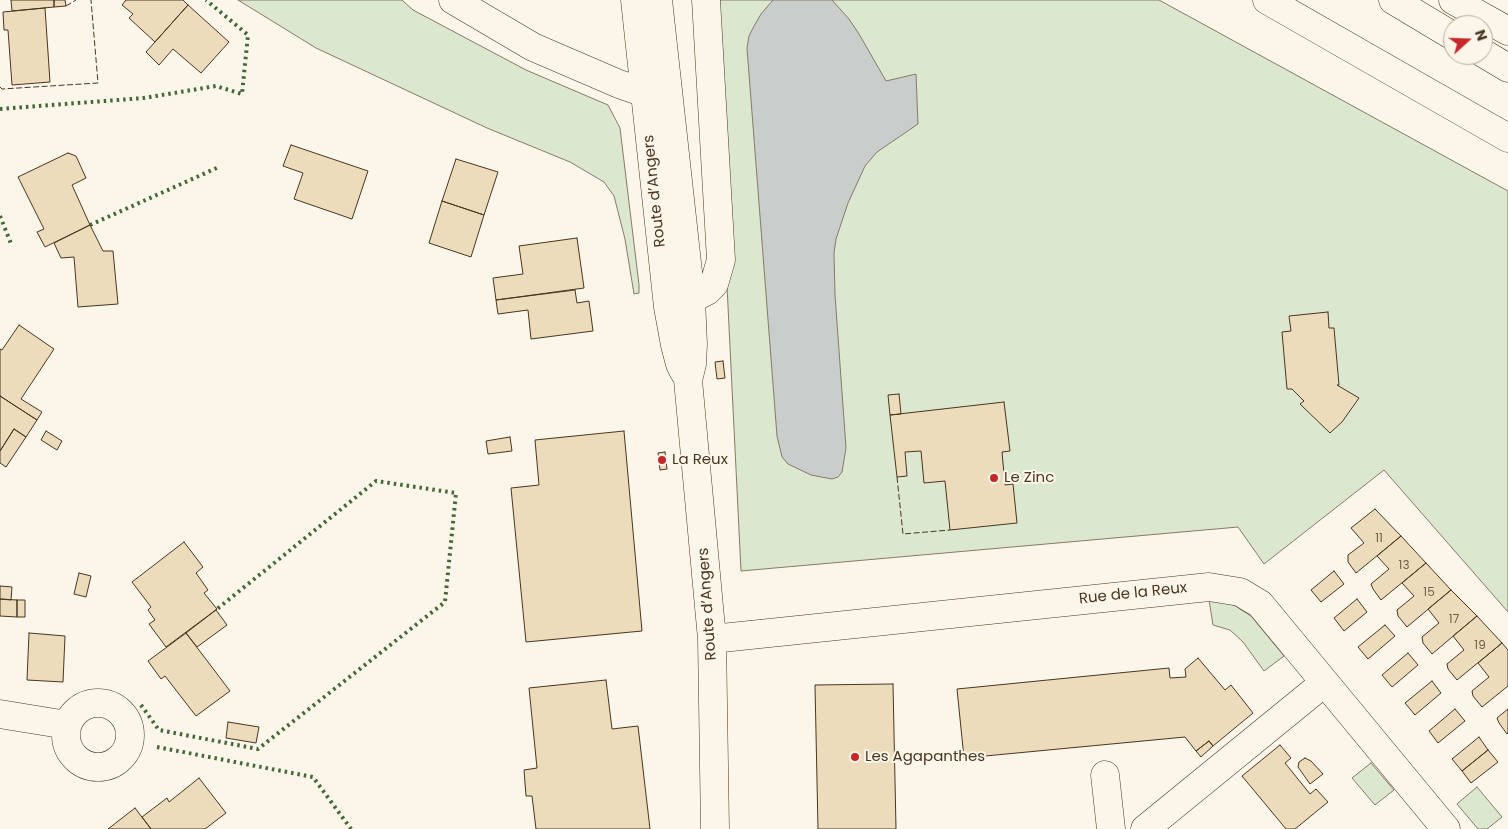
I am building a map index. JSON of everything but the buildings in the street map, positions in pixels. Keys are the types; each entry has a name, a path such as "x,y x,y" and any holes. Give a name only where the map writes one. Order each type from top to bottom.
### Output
{"main road":[{"path":"453,0 533,46 624,86 645,93"},
{"name":"Route d’Angers","path":"635,0 668,306 680,364 688,380"},
{"name":"Route d’Angers","path":"658,0 690,299 693,344 692,364 688,380 712,639 715,829"},
{"path":"690,299 707,292 714,284 721,260 706,0"},
{"path":"1268,0 1508,138"},
{"path":"1393,0 1443,30"},
{"path":"1453,0 1508,31"},
{"path":"1493,60 1508,68"},
{"name":"Rue de la Reux","path":"712,639 1209,587 1240,592 1260,604 1446,829"},
{"path":"1145,829 1324,682"},
{"path":"0,714 67,725"},
{"path":"1105,775 1111,829"}],"green space":[{"path":"238,0 402,0 413,10 526,70 608,105 620,128 639,293 634,294 625,239 614,196 604,182 570,162 487,128 316,48"},
{"path":"713,0 1159,0 1508,191 1508,612 1384,470 1264,564 1238,527 741,571"},
{"path":"1209,600 1234,605 1251,616 1284,656 1264,671 1243,642 1230,630 1213,625"},
{"path":"1371,763 1394,790 1375,805 1352,778"},
{"path":"1477,787 1502,817 1487,829 1478,829 1457,804"}],"shaded area":[{"path":"773,0 832,0 859,34 886,81 916,74 918,124 877,152 865,166 848,203 836,239 834,253 835,295 846,448 842,472 838,477 832,479 811,475 788,464 782,457 777,436 747,48 749,36 754,26"}],"hedge":[{"path":"0,109 144,98 216,86 242,94 248,35 206,0"},
{"path":"90,225 219,167"},
{"path":"0,216 12,246"},
{"path":"141,705 159,730 258,749 445,602 456,493 376,481 217,609"},
{"path":"157,747 313,777 351,829"}],"fence":[{"path":"66,6 76,0"},
{"path":"0,87 2,89 98,83 91,0"},
{"path":"897,477 903,534 950,530"}],"place":[{"name":"La Reux","path":"662,460"},
{"name":"Le Zinc","path":"994,478"},
{"name":"Les Agapanthes","path":"855,757"}]}
